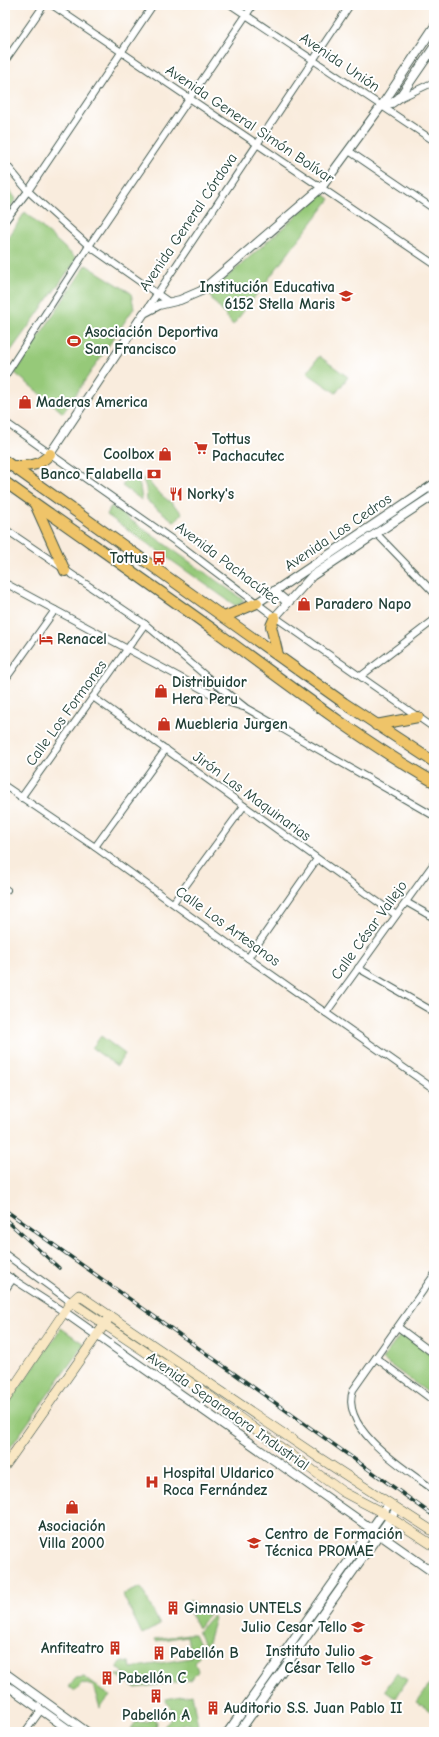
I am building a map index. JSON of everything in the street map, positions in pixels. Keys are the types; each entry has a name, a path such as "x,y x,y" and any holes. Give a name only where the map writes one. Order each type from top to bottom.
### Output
{"main road":[{"path":"9,464 32,466 42,463 50,454"},
{"path":"9,464 376,725 434,762"},
{"path":"5,482 127,567 296,690 404,765 434,782"},
{"path":"35,504 65,571"},
{"path":"224,617 257,603"},
{"path":"275,617 271,626 278,656"},
{"path":"296,690 306,675"},
{"path":"376,725 418,716"},
{"name":"Avenida Separadora Industrial","path":"434,1532 79,1295 71,1302 183,1377 288,1454 343,1492 387,1515 434,1546"},
{"path":"5,1400 71,1302"},
{"path":"5,1466 111,1316"}],"street":[{"path":"5,62 44,5"},
{"name":"Avenida General Simón Bolívar","path":"52,5 434,264"},
{"path":"5,221 28,191 153,5"},
{"name":"Avenida Unión","path":"232,5 434,141"},
{"path":"5,376 89,246 253,5"},
{"name":"Avenida General Córdova","path":"50,454 350,5"},
{"path":"144,313 154,307 201,290 320,188 350,151 434,27"},
{"path":"399,98 434,47"},
{"path":"382,105 392,103 399,98 434,82"},
{"path":"350,151 434,209"},
{"path":"5,162 28,191 89,246 169,302"},
{"name":"Avenida Pachacútec","path":"5,422 180,545 275,617 434,728"},
{"name":"Avenida Los Cedros","path":"257,603 434,484"},
{"name":"Avenida Los Cedros","path":"275,617 312,576 434,495"},
{"path":"5,529 145,624 246,708 434,816"},
{"path":"377,534 434,593"},
{"path":"5,583 224,701 246,708"},
{"path":"274,591 287,602"},
{"path":"5,680 55,610"},
{"path":"361,676 434,620"},
{"name":"Calle Los Formones","path":"21,798 145,624"},
{"name":"Jirón Las Maquinarias","path":"93,697 396,915"},
{"path":"96,847 166,749"},
{"name":"Calle Los Artesanos","path":"5,786 96,847 248,958 434,1089"},
{"path":"173,903 244,806"},
{"path":"248,958 317,859"},
{"name":"Calle César Vallejo","path":"326,1013 434,863"},
{"path":"406,902 434,918"},
{"path":"358,968 434,1012"},
{"name":"Avenida Separadora Industrial","path":"5,1254 71,1302"},
{"name":"Avenida Separadora Industrial","path":"5,1274 64,1312 380,1533 434,1573"},
{"path":"5,1290 13,1279"},
{"path":"433,1280 353,1390 351,1396 353,1411 372,1444 434,1490"},
{"path":"398,1327 434,1354"},
{"path":"376,1358 434,1401"},
{"path":"239,1732 380,1533 387,1515 393,1506"},
{"path":"228,1732 372,1528 387,1515"},
{"path":"322,1600 330,1605"},
{"path":"306,1621 314,1626"},
{"path":"5,1673 87,1732"},
{"path":"5,1684 72,1732"},
{"path":"25,1732 41,1710"}],"green space":[{"path":"5,184 16,199 5,215"},
{"path":"322,193 330,199 233,325 208,294"},
{"name":"Asociación Deportiva San Francisco","path":"25,212 77,259 5,359 5,243"},
{"name":"Asociación Deportiva San Francisco","path":"86,265 131,293 134,308 63,413 15,373"},
{"path":"319,356 348,377 336,393 307,373"},
{"path":"132,471 140,486 142,500 122,486"},
{"path":"144,478 147,478 150,484 159,493 182,513 175,522 147,501 146,488 143,480"},
{"path":"111,506 245,601 236,606 107,515"},
{"path":"101,1036 125,1054 117,1066 92,1048"},
{"path":"61,1328 84,1344 5,1455 5,1408"},
{"path":"402,1333 434,1357 434,1397 382,1359"},
{"path":"141,1587 160,1625 142,1634 123,1595"},
{"path":"189,1600 209,1614 198,1628 190,1613 193,1608"},
{"path":"212,1616 215,1618 208,1642 204,1645 198,1632"},
{"path":"194,1634 202,1651 195,1662 198,1671 191,1680 136,1688 115,1674 123,1675 124,1673 118,1668 119,1663 123,1661 130,1662 131,1668 191,1658 187,1636 156,1641 155,1639"},
{"path":"397,1673 407,1680 396,1698 385,1690"},
{"path":"84,1677 110,1696 100,1708 93,1686 82,1683 75,1691 69,1686 75,1678"},
{"path":"429,1685 434,1688 434,1704 430,1711 417,1702"},
{"path":"192,1694 199,1731 197,1732 190,1723 165,1728 165,1725 170,1720 172,1714 170,1707 165,1702 166,1699"},
{"path":"150,1716 153,1716 157,1722 156,1729 131,1729 137,1720 138,1723 150,1721"}],"railway":[{"path":"5,1210 434,1516"},
{"path":"5,1219 59,1268"}],"place":[{"name":"Institución Educativa 6152 Stella Maris","path":"346,296"},
{"name":"Asociación Deportiva San Francisco","path":"74,341"},
{"name":"Maderas America","path":"25,402"},
{"name":"Tottus Pachacutec","path":"201,448"},
{"name":"Coolbox","path":"165,454"},
{"name":"Banco Falabella","path":"154,474"},
{"name":"Norky's","path":"176,494"},
{"name":"Tottus","path":"159,558"},
{"name":"Paradero Napo","path":"304,604"},
{"name":"Renacel","path":"46,639"},
{"name":"Distribuidor Hera Peru","path":"161,691"},
{"name":"Muebleria Jurgen","path":"164,724"},
{"name":"Hospital Uldarico Roca Fernández","path":"152,1482"},
{"name":"Asociación Villa 2000","path":"72,1507"},
{"name":"Centro de Formación Técnica PROMAE","path":"254,1543"},
{"name":"Gimnasio UNTELS","path":"173,1608"},
{"name":"Julio Cesar Tello","path":"358,1627"},
{"name":"Anfiteatro","path":"115,1648"},
{"name":"Pabellón B","path":"159,1653"},
{"name":"Instituto Julio César Tello","path":"366,1660"},
{"name":"Pabellón C","path":"107,1678"},
{"name":"Pabellón A","path":"156,1696"},
{"name":"Auditorio S.S. Juan Pablo II","path":"213,1708"}]}
